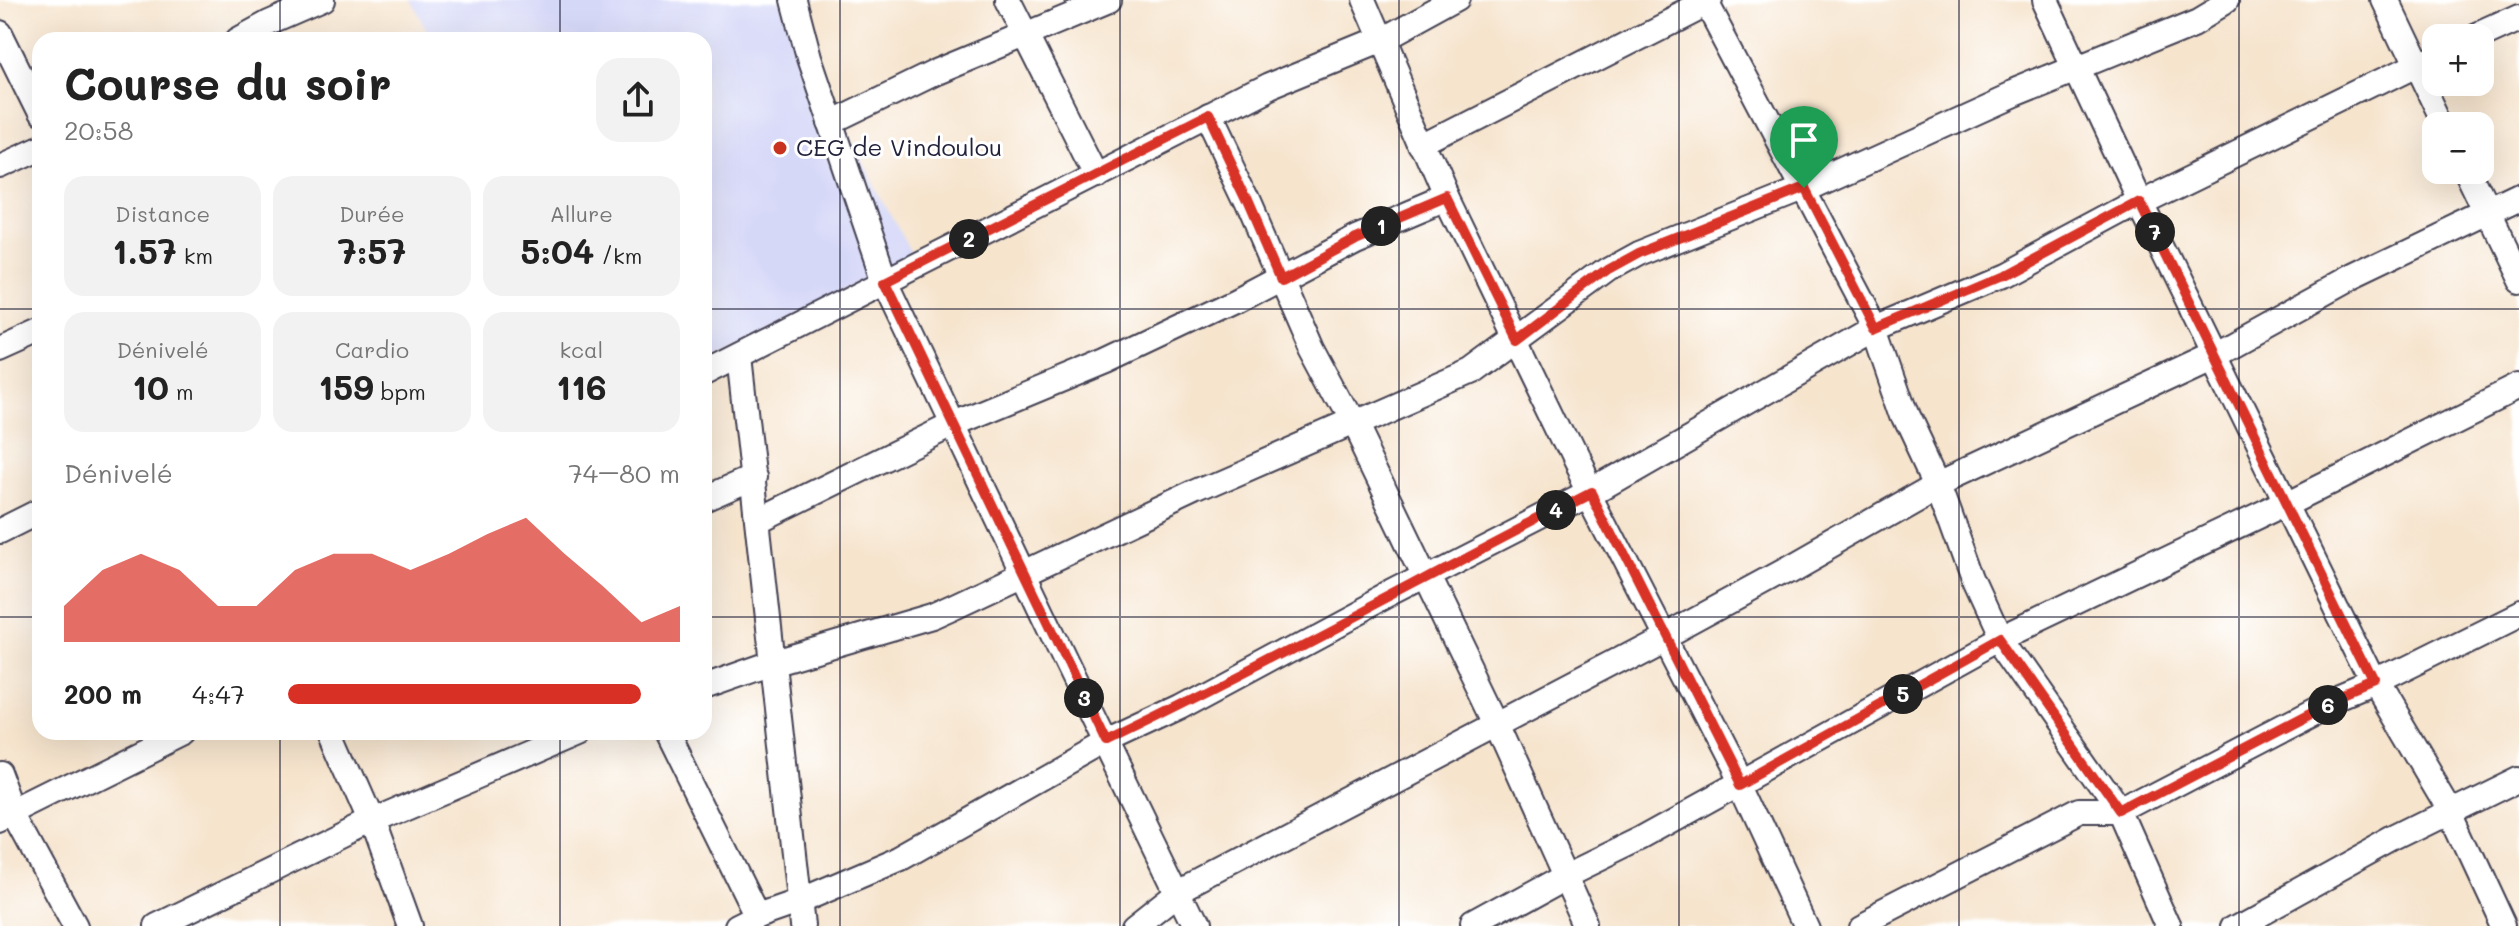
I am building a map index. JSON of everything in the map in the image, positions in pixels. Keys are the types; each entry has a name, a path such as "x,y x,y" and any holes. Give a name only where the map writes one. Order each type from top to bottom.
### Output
{"street":[{"path":"253,32 322,0"},
{"path":"794,0 831,123 885,281 1194,926"},
{"path":"1008,0 1096,175"},
{"path":"831,123 936,72 1109,0"},
{"path":"1362,0 1447,198 1575,463 1740,785 1805,926"},
{"path":"712,369 1208,117 1306,70 1380,41 1455,0"},
{"path":"2045,0 2139,201 2376,685 2451,812 2504,926"},
{"path":"712,684 775,662 932,616 1352,423 1471,372 1608,271 1639,254 1804,188 2013,93 2197,18 2227,0"},
{"path":"2385,0 2422,55"},
{"path":"1423,145 1705,1 1876,328 1907,418 1938,484 1973,581 2000,640 2121,813 2171,926"},
{"path":"2494,29 2519,18"},
{"path":"0,33 32,98"},
{"path":"669,740 747,921 800,901 901,858 1106,742 1181,707 1387,596 1592,491 1876,328 2001,275 2139,201 2422,63"},
{"path":"1208,117 1312,348 1352,423 1497,724 1588,926"},
{"path":"0,166 32,152"},
{"path":"2473,184 2519,280"},
{"path":"759,520 954,424 1106,361 1281,277 1355,237 1447,198"},
{"path":"1134,926 1177,892 1664,637 1938,484 2214,355 2352,279 2519,199"},
{"path":"0,350 32,336"},
{"path":"739,356 802,926"},
{"path":"1473,926 1740,785 2000,640 2287,503 2519,387"},
{"path":"712,495 754,477"},
{"path":"0,531 32,515"},
{"path":"1859,926 2079,813 2121,813 2326,706 2376,685 2519,614"},
{"path":"8,819 165,740"},
{"path":"337,740 372,821 410,926"},
{"path":"157,926 372,821 561,740"},
{"path":"0,775 8,819 75,926"},
{"path":"2238,926 2519,778"}],"shaded area":[{"name":"CEG de Vindoulou","path":"411,0 780,0 912,256 712,361 712,32 428,32"}],"place":[{"name":"CEG de Vindoulou","path":"780,148"}],"route":[{"path":"1208,117 1281,277 1355,237 1447,198 1517,340 1608,271 1639,254 1804,188 1876,328 2001,275 2139,201 2376,685 2326,706 2121,813 2000,640 1740,785 1592,491 1387,596 1181,707 1106,742 885,281 1208,117"}]}
